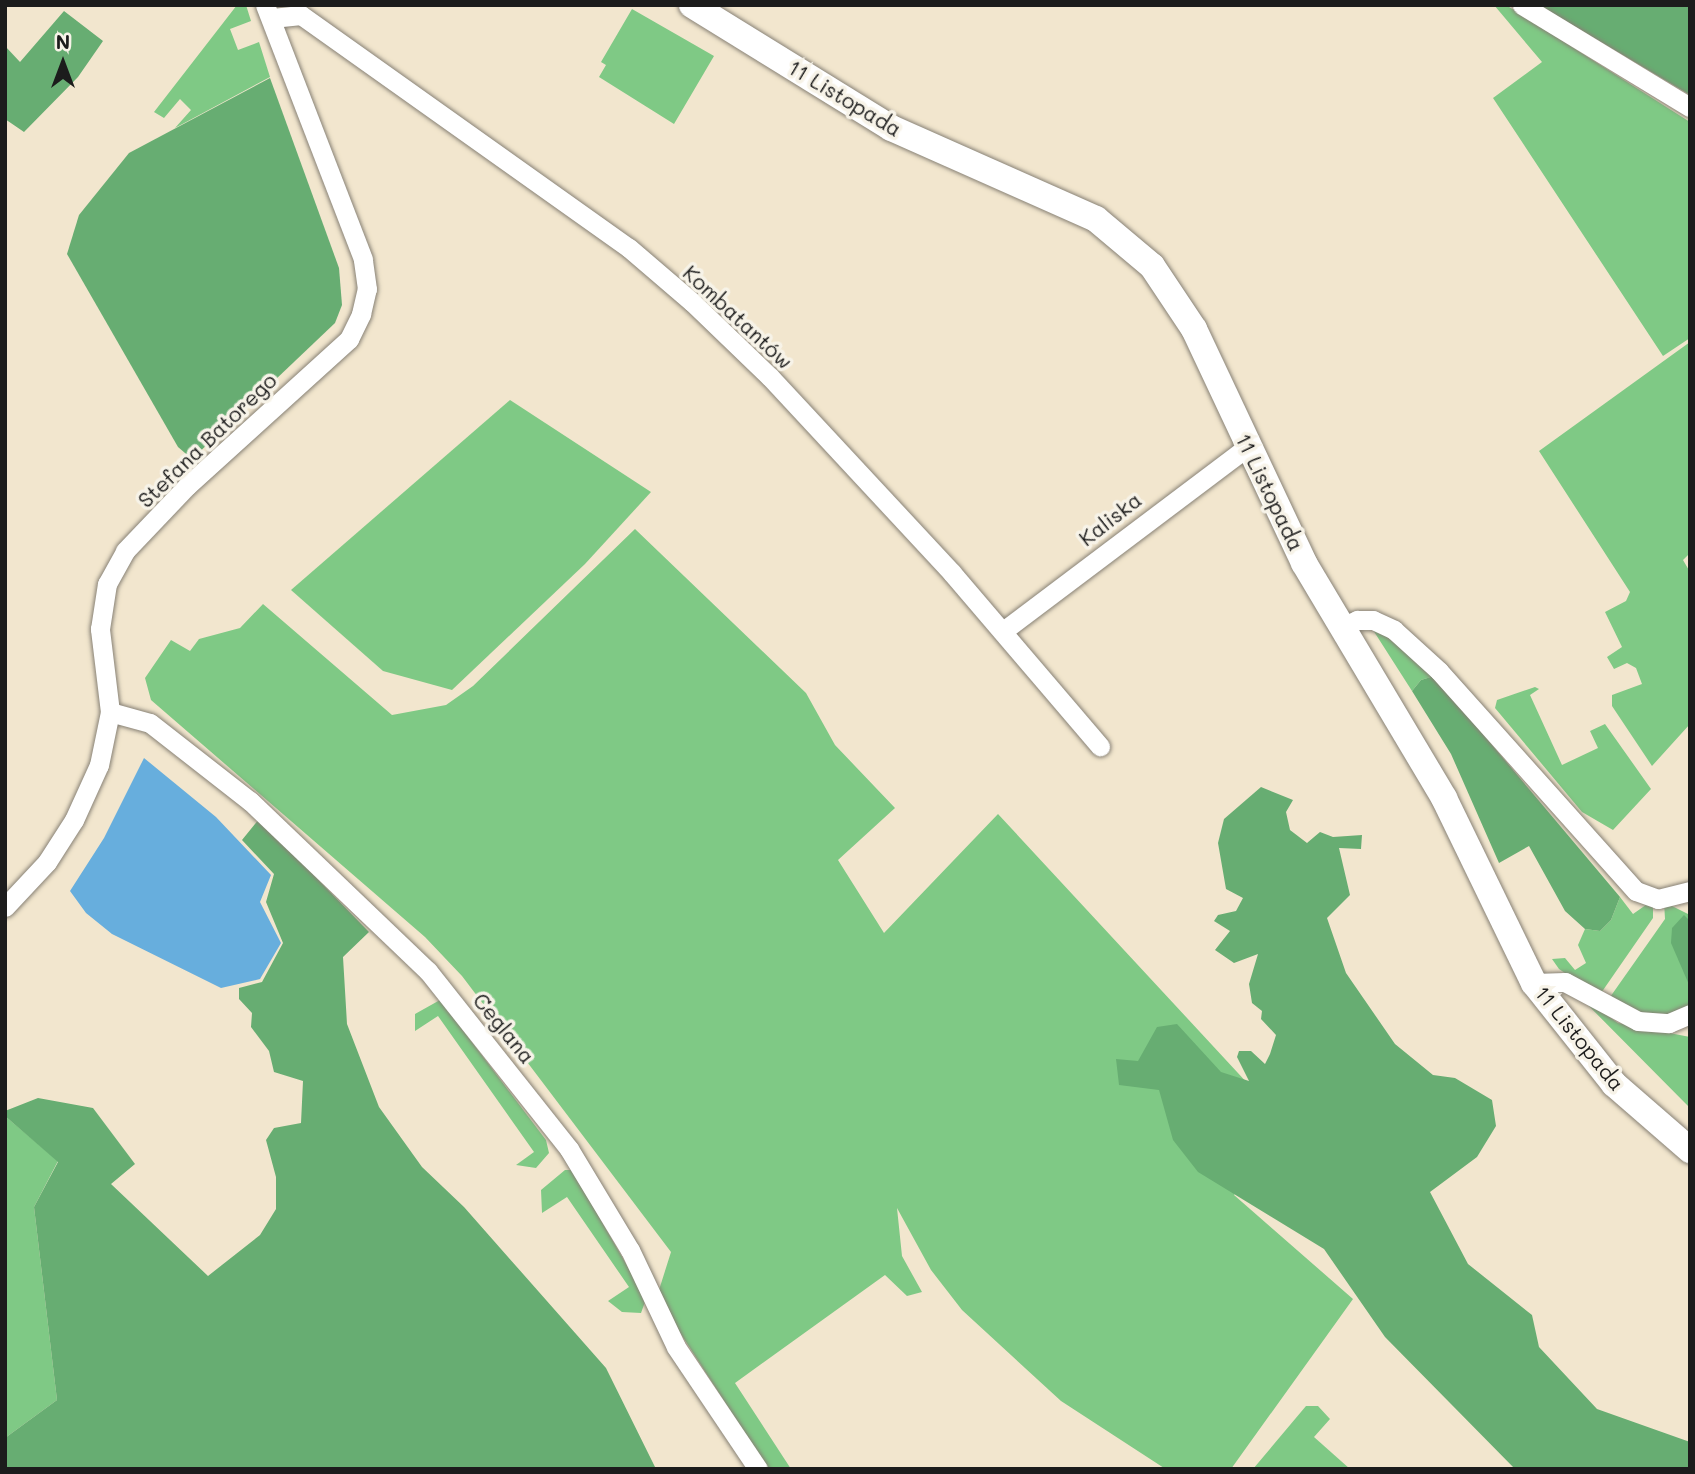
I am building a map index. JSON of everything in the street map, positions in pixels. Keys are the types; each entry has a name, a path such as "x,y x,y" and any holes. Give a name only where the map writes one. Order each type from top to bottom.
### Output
{"main road":[{"name":"11 Listopada","path":"692,5 891,128 1051,195 1116,233 1152,266 1179,302 1297,551 1444,798 1534,983 1614,1084 1690,1150"}],"street":[{"path":"1522,5 1690,107"},
{"name":"Kombatantów","path":"268,11 301,15 629,248 770,377 1003,631 1100,746"},
{"name":"Stefana Batorego","path":"5,906 47,862 74,820 99,765 110,712 100,629 107,584 125,551 187,486 349,339 367,289 363,259 268,11"},
{"name":"Kaliska","path":"1003,631 1247,447"},
{"path":"1342,627 1357,620 1373,620 1403,638 1438,671 1636,891 1658,899 1690,891"},
{"name":"Ceglana","path":"110,712 150,723 250,801 428,971 569,1149 630,1250 676,1347 758,1469"},
{"path":"1534,983 1565,982 1637,1021 1669,1023 1690,1014"}],"green space":[{"path":"237,5 246,5 251,21 230,29 238,50 259,42 270,77 175,128 191,110 180,99 164,118 154,112"},
{"path":"1494,5 1506,5 1690,122 1690,338 1663,356 1493,98 1542,62"},
{"path":"1539,5 1690,5 1690,95"},
{"path":"632,9 714,56 674,124 599,77 606,65 601,62"},
{"path":"64,11 103,41 78,77 24,132 5,119 5,46 20,62"},
{"path":"270,78 339,268 342,305 335,323 192,459 178,447 67,254 79,215 129,153"},
{"path":"1690,342 1690,553 1683,560 1690,572 1690,724 1652,766 1612,706 1612,695 1642,684 1636,668 1627,663 1614,669 1607,657 1622,647 1605,612 1626,601 1630,592 1539,451"},
{"path":"510,400 651,492 585,564 452,690 383,671 291,590"},
{"path":"635,529 806,693 835,745 895,808 838,860 884,933 998,814 1288,1127 1234,1195 1353,1299 1231,1469 1164,1468 1061,1401 962,1310 931,1270 897,1208 902,1256 922,1292 907,1296 885,1275 735,1383 791,1469 768,1469 679,1331 659,1290 671,1252 462,976 425,937 151,700 145,678 171,640 190,651 199,639 240,628 263,604 392,715 446,705 473,686"},
{"path":"1373,630 1381,632 1434,676 1421,680 1412,691"},
{"path":"1434,676 1620,897 1611,920 1600,931 1585,929 1565,911 1529,846 1499,863 1451,754 1412,691 1421,680"},
{"path":"1535,687 1539,689 1530,695 1562,765 1598,748 1590,731 1605,724 1651,789 1613,830 1582,812 1495,708 1497,700"},
{"path":"1261,787 1293,800 1286,812 1290,830 1307,843 1320,832 1333,837 1362,835 1361,849 1339,848 1350,895 1327,918 1346,973 1395,1044 1433,1075 1455,1078 1492,1100 1496,1126 1477,1157 1430,1192 1468,1264 1532,1315 1539,1347 1597,1409 1690,1442 1690,1469 1515,1469 1385,1337 1324,1249 1198,1172 1173,1140 1159,1090 1119,1085 1116,1059 1138,1061 1157,1027 1177,1024 1221,1072 1249,1081 1237,1057 1239,1051 1251,1051 1265,1064 1270,1054 1276,1035 1261,1019 1262,1011 1252,1003 1249,984 1258,954 1234,963 1215,950 1230,931 1214,921 1218,915 1236,911 1243,898 1226,889 1218,843 1224,819"},
{"path":"259,819 369,932 343,957 347,1024 379,1107 422,1167 464,1207 606,1368 656,1469 5,1469 5,1438 57,1400 34,1207 58,1162 5,1116 5,1111 38,1098 93,1108 135,1164 111,1184 208,1276 260,1235 276,1209 276,1177 266,1140 274,1128 301,1123 303,1081 274,1072 269,1051 251,1027 252,1013 239,999 239,988 262,982 283,943 266,902 274,874 242,840"},
{"path":"1620,897 1633,914 1653,900 1653,918 1599,996 1559,969 1552,959 1565,958 1575,970 1586,963 1578,945 1585,929 1600,931 1611,920"},
{"path":"1664,902 1690,915 1690,1007 1674,1017 1641,1015 1608,1000 1665,919"},
{"path":"1684,915 1690,921 1690,987 1671,943 1672,928"},
{"path":"1578,995 1618,1023 1690,1037 1690,1108"},
{"path":"440,1000 546,1140 549,1153 536,1168 516,1165 534,1152 438,1016 415,1031 415,1014"},
{"path":"5,1116 58,1161 34,1207 57,1400 5,1438"},
{"path":"565,1170 572,1170 637,1283 645,1302 641,1313 622,1312 608,1301 629,1287 567,1197 542,1213 541,1190"},
{"path":"1306,1406 1318,1406 1330,1419 1314,1437 1350,1469 1253,1469"}],"water":[{"path":"144,758 216,817 271,875 260,902 281,943 260,979 221,988 112,934 86,913 70,891 104,838"}]}
